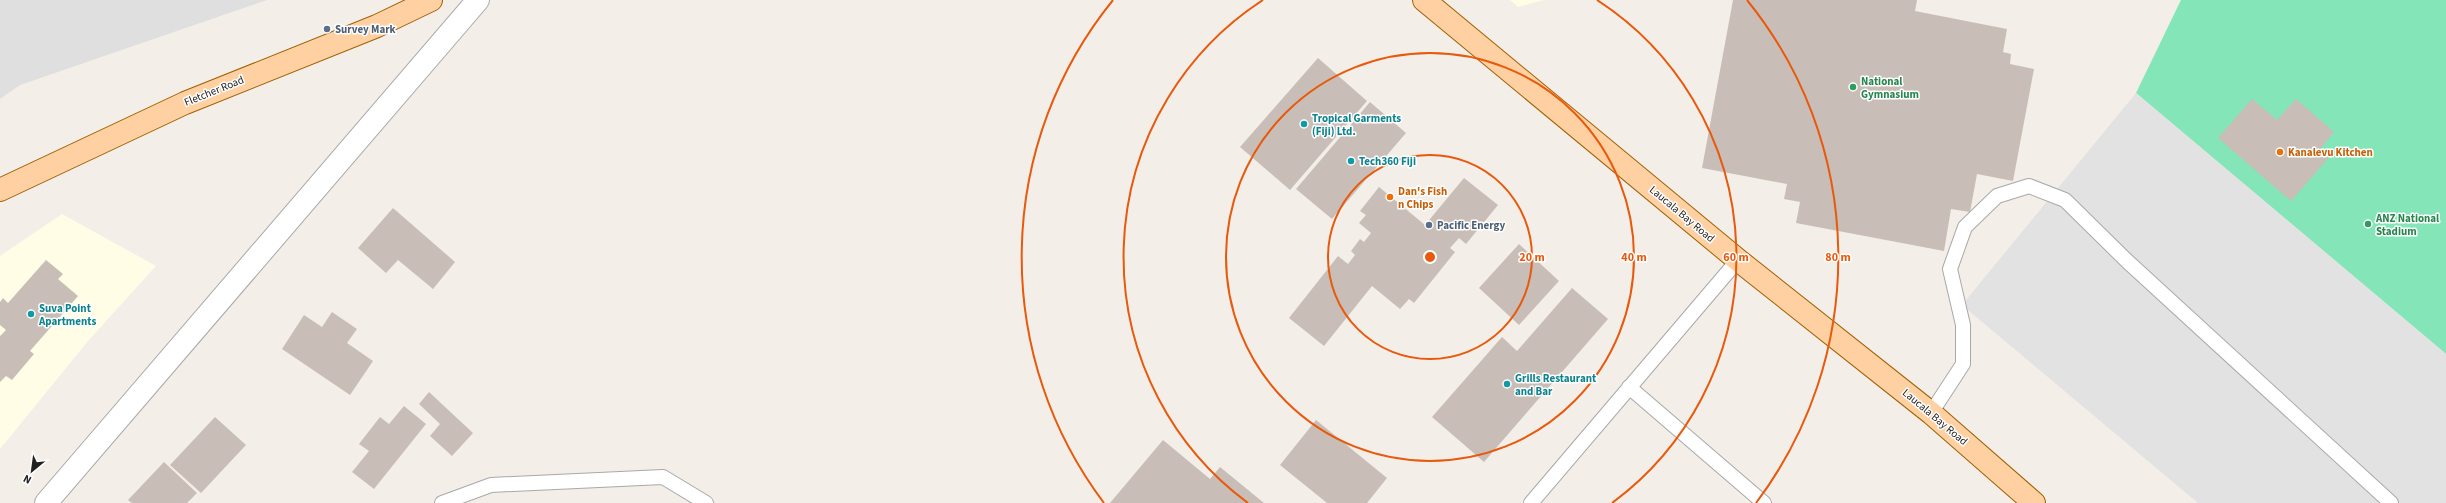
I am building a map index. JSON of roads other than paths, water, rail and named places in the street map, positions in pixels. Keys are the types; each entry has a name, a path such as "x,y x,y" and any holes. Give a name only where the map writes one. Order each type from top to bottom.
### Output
{"main road":[{"name":"Fletcher Road","path":"0,190 185,103 377,26 431,0"},
{"name":"Laucala Bay Road","path":"1424,0 1738,260 1931,413 2034,503"}],"street":[{"path":"46,503 478,0"}],"lane":[{"path":"1931,413 1963,364 1963,325 1950,269 1965,227 1997,196 2029,186 2065,200 2127,261 2392,503"},
{"path":"1531,503 1629,386 1738,260"},
{"path":"1629,386 1764,503"},
{"path":"442,503 491,485 663,477 706,503"}],"place":[{"name":"Survey Mark","path":"327,29"},
{"name":"National Gymnasium","path":"1853,87"},
{"name":"Tropical Garments (Fiji) Ltd.","path":"1304,124"},
{"name":"Kanalevu Kitchen","path":"2280,152"},
{"name":"Tech360 Fiji","path":"1351,161"},
{"name":"Dan's Fish n Chips","path":"1390,197"},
{"name":"ANZ National Stadium","path":"2368,224"},
{"name":"Pacific Energy","path":"1429,225"},
{"name":"Suva Point Apartments","path":"31,314"},
{"name":"Grills Restaurant and Bar","path":"1507,384"}]}
